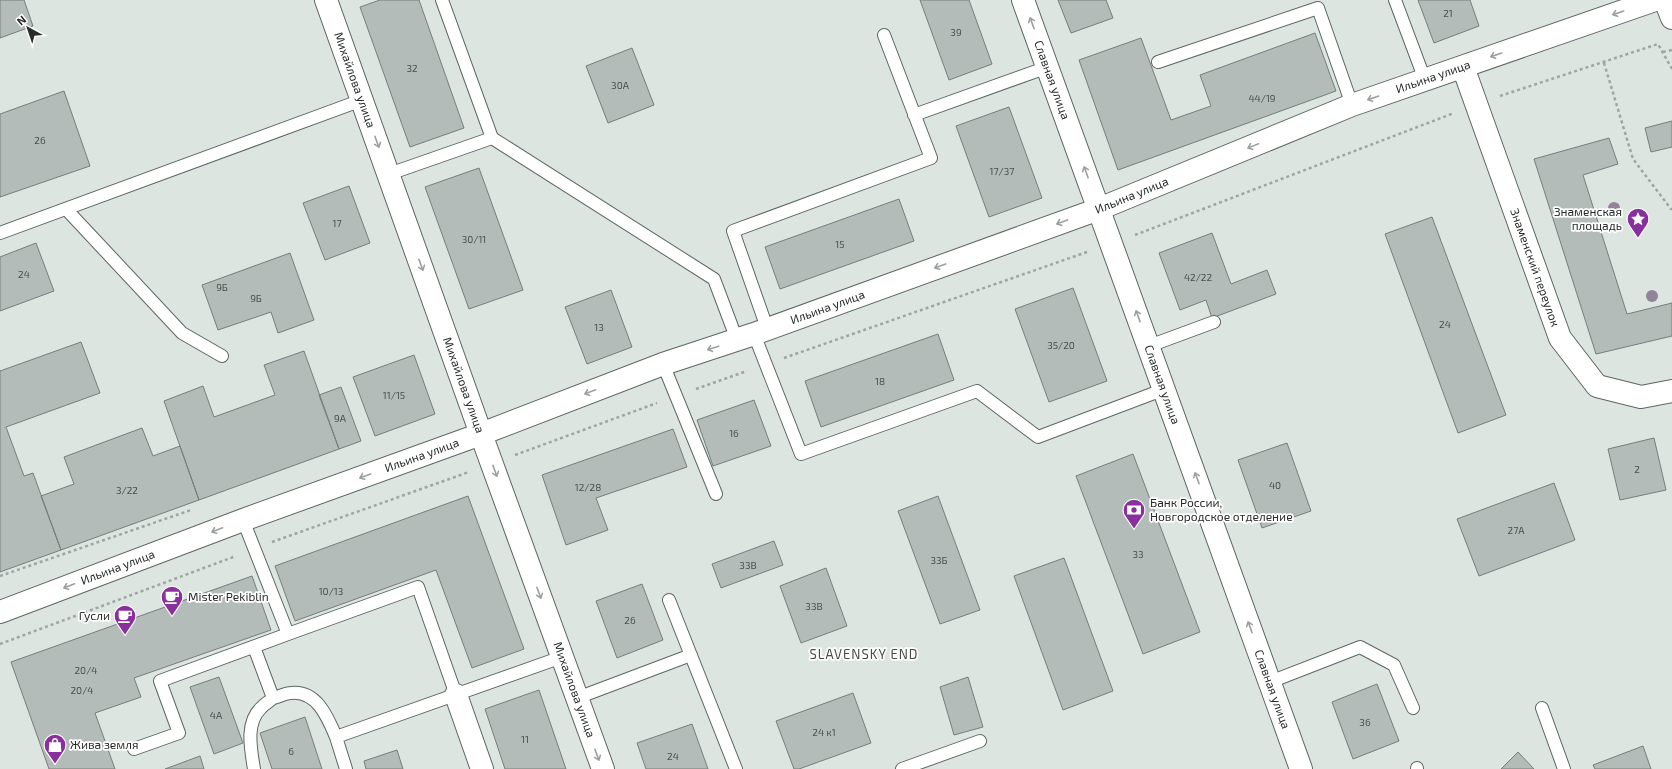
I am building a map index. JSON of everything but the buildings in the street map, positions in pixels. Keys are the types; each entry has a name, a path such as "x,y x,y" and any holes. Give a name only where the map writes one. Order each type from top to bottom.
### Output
{"street":[{"name":"Славная улица","path":"1023,0 1165,389 1301,769"},
{"name":"Ильина улица","path":"0,612 243,520 481,434 663,364 752,334 1099,209 1352,105 1655,0"},
{"path":"1665,0 1672,18"},
{"name":"Михайлова улица","path":"330,1 388,174 603,769"},
{"name":"Знаменский переулок","path":"1463,67 1560,338 1597,386 1641,397 1672,391"},
{"path":"456,695 482,769"}],"lane":[{"path":"442,0 492,138 714,279 752,334 766,364 801,454 977,391 1038,437 1165,389"},
{"path":"1395,0 1424,80"},
{"path":"1158,62 1318,8 1352,105"},
{"path":"752,334 733,231 931,158 884,35"},
{"path":"914,115 1048,67"},
{"path":"0,233 362,100"},
{"path":"388,174 492,138"},
{"path":"66,209 182,333 222,356"},
{"path":"1149,346 1214,322"},
{"path":"663,364 716,494"},
{"path":"243,520 288,634"},
{"path":"134,749 179,733 160,681 418,587 456,695"},
{"path":"669,600 736,769"},
{"path":"254,646 273,698"},
{"path":"1270,682 1360,647 1394,665 1413,708"},
{"path":"577,698 691,655"},
{"path":"336,738 562,657"},
{"path":"254,769 250,750 251,725 259,709 273,698 292,693 304,694 314,699 322,708 328,718 336,738 346,769"},
{"path":"1542,708 1564,769"},
{"path":"902,769 980,741"}],"path":[{"path":"0,644 255,549 676,396 1112,244 1477,104 1658,44 1672,69"},
{"path":"1663,52 1672,50"},
{"path":"1604,62 1633,159 1671,210 1672,209"}],"place":[{"name":"Знаменская площадь","path":"1638,238"},
{"name":"Банк России, Новгородское отделение","path":"1134,530"},
{"name":"Mister Pekiblin","path":"172,616"},
{"name":"Гусли","path":"125,636"},
{"name":"Жива земля","path":"55,764"}],"district":[{"name":"SLAVENSKY END","path":"864,654"}]}
